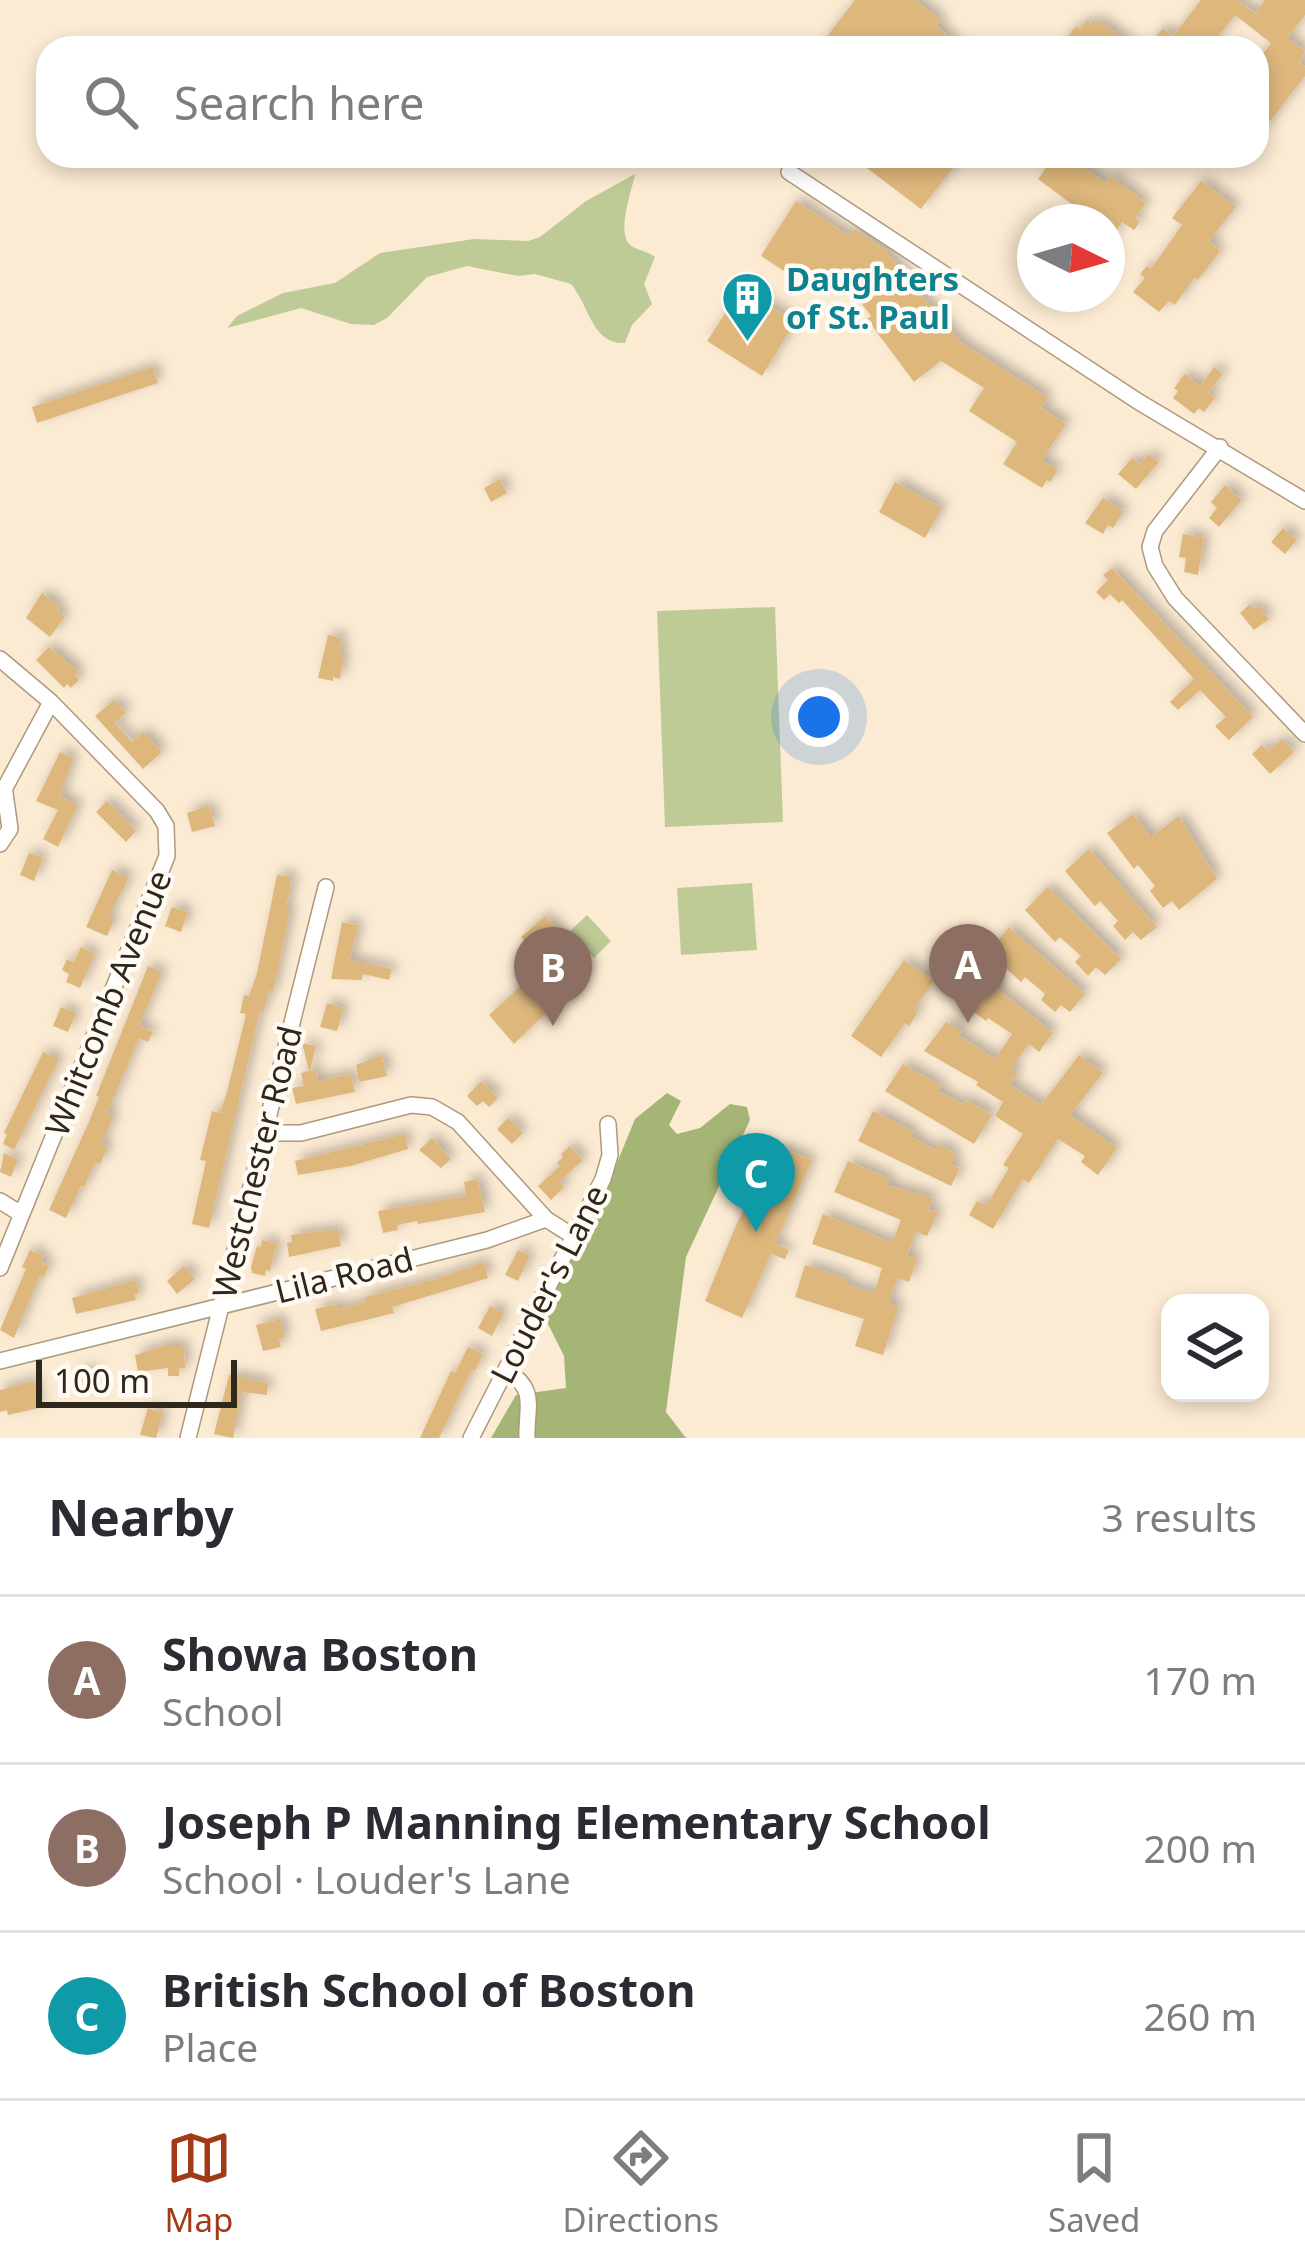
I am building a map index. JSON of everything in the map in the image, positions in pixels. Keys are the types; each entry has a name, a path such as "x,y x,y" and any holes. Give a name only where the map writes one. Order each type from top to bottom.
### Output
{"street":[{"path":"789,172 1139,402 1305,501"},
{"path":"1220,447 1155,530 1150,547 1155,566 1175,598 1305,734"},
{"name":"Whitcomb Avenue","path":"0,659 51,703 157,811 169,842 148,909 0,1268"},
{"path":"0,844 10,829 3,795 51,703"},
{"name":"Westchester Road","path":"188,1438 326,886"},
{"path":"267,1133 302,1133 411,1106 432,1107 470,1134 546,1219 574,1236"},
{"name":"Louder's Lane","path":"471,1438 608,1166 608,1124"},
{"path":"0,1201 21,1214"},
{"name":"Lila Road","path":"0,1361 487,1240 546,1219"},
{"path":"506,1370 528,1392 527,1438"}],"green space":[{"path":"635,174 626,237 629,244 655,257 644,284 652,304 632,325 625,343 598,331 571,284 535,274 518,276 467,266 427,277 374,325 351,324 301,308 227,328 237,316 283,293 335,283 380,253 474,239 528,241 540,237 586,201"},
{"path":"775,607 783,822 665,827 657,611"},
{"path":"752,883 757,950 681,955 677,888"},
{"path":"587,915 611,941 594,958 569,932"},
{"path":"667,1093 681,1101 669,1125 677,1134 700,1128 730,1104 747,1107 750,1120 686,1257 666,1412 686,1438 491,1438 516,1395 566,1388 564,1356 545,1318 577,1231 601,1202 635,1119"}],"building":[{"path":"855,0 915,0 941,20 937,25 948,36 827,36"},
{"path":"1201,0 1238,0 1255,14 1265,0 1305,0 1305,15 1287,38 1305,51 1300,63 1305,76 1269,122 1269,36 1262,36 1235,15 1218,36 1173,36"},
{"path":"1087,20 1094,26 1099,20 1120,36 1068,36 1076,26 1080,29"},
{"path":"867,168 953,168 921,209"},
{"path":"1046,168 1085,168 1105,183 1110,176 1146,203 1135,218 1140,222 1134,230 1125,224 1125,204 1072,204 1038,179"},
{"path":"1201,181 1236,207 1209,241 1220,251 1175,305 1169,301 1159,312 1133,292 1145,278 1140,274 1147,266 1151,269 1182,225 1172,218"},
{"name":"Daughters of St. Paul","path":"796,201 849,236 854,229 884,249 960,342 1048,398 1041,408 1066,424 1042,460 1058,470 1050,482 1042,488 1003,464 1017,442 969,411 984,388 941,361 914,382 849,287 845,293 824,278 815,291 761,256"},
{"path":"742,288 795,322 762,376 707,341"},
{"path":"153,367 158,383 37,423 32,407"},
{"path":"1214,367 1223,374 1208,393 1215,398 1204,412 1199,408 1194,414 1173,398 1185,374 1200,386"},
{"path":"1148,454 1159,462 1136,489 1118,474 1132,458 1140,464"},
{"path":"500,479 507,493 491,502 484,488"},
{"path":"895,482 942,508 925,538 879,512"},
{"path":"1225,485 1242,500 1219,527 1209,518 1217,508 1211,502"},
{"path":"1103,498 1124,511 1103,534 1085,523"},
{"path":"1283,528 1297,540 1285,554 1271,542"},
{"path":"1183,534 1204,538 1198,575 1184,572 1186,558 1179,557"},
{"path":"1112,568 1253,717 1229,740 1215,726 1226,717 1200,690 1178,710 1170,702 1194,679 1122,600 1119,603 1110,594 1104,600 1096,592 1108,580 1103,575"},
{"path":"42,593 65,617 50,637 26,618"},
{"path":"1250,604 1269,619 1254,630 1240,613"},
{"path":"328,635 342,638 340,679 333,677 333,681 318,678"},
{"path":"49,647 79,672 71,688 67,684 64,688 36,660"},
{"path":"114,700 126,713 115,723 132,742 143,732 162,752 143,769 95,716"},
{"path":"1282,739 1294,752 1270,774 1252,754 1262,745 1268,751"},
{"path":"60,752 73,758 60,797 78,805 58,847 43,839 58,810 36,801"},
{"path":"107,801 136,831 126,842 96,812"},
{"path":"209,806 215,826 192,832 187,813"},
{"path":"1133,814 1151,837 1179,816 1217,879 1179,910 1172,901 1163,908 1150,891 1155,886 1138,865 1134,869 1107,833"},
{"path":"1089,849 1157,927 1141,940 1133,932 1125,940 1113,926 1118,921 1100,901 1095,906 1065,871"},
{"path":"29,853 43,858 34,881 20,875"},
{"path":"112,870 129,878 108,917 114,920 107,936 86,927"},
{"path":"277,875 292,877 286,910 290,911 273,992 269,991 264,1012 260,1011 209,1228 192,1224 206,1161 200,1160 212,1111 220,1113 227,1092 246,1014 240,1013 244,995 249,996 257,973"},
{"path":"1048,887 1121,959 1105,975 1096,967 1088,976 1075,962 1081,956 1060,937 1055,942 1025,910"},
{"path":"172,907 188,912 181,932 165,926"},
{"path":"545,916 592,968 514,1044 489,1015 545,964 521,937"},
{"path":"342,922 358,925 350,960 392,969 389,980 363,974 362,980 331,979"},
{"path":"1009,927 1085,994 1070,1012 1061,1005 1055,1012 1041,1000 1045,994 1025,977 1021,982 988,952"},
{"path":"81,947 95,954 80,988 66,982 69,974 62,970 67,959 74,963"},
{"path":"904,960 934,981 914,1009 918,1012 909,1026 905,1023 881,1057 851,1036"},
{"path":"148,966 162,972 139,1026 153,1032 148,1042 139,1038 107,1113 114,1116 101,1144 108,1147 66,1218 49,1210 99,1097"},
{"path":"971,968 1053,1033 1039,1052 1029,1044 1011,1068 1018,1072 1009,1084 1041,1105 1079,1055 1103,1073 1070,1115 1117,1148 1098,1175 1081,1162 1085,1156 1058,1139 1029,1183 1023,1179 993,1229 969,1215 977,1201 986,1206 1009,1168 1003,1165 1023,1134 995,1116 1003,1102 924,1051 946,1022 995,1059 1012,1034 950,995"},
{"path":"327,1003 344,1008 337,1031 320,1027"},
{"path":"61,1007 76,1013 68,1032 53,1026"},
{"path":"302,1043 316,1046 310,1071 316,1070 318,1081 351,1074 355,1092 296,1104 292,1088 304,1086 301,1073 309,1071"},
{"path":"43,1052 59,1059 14,1150 3,1144 4,1133"},
{"path":"382,1055 387,1076 359,1082 356,1065"},
{"path":"903,1064 941,1086 938,1091 992,1115 974,1144 885,1091"},
{"path":"481,1081 498,1098 489,1107 483,1101 477,1106 467,1096"},
{"path":"873,1111 914,1132 910,1136 935,1150 938,1144 956,1154 951,1164 960,1169 951,1186 858,1141"},
{"path":"508,1118 523,1133 512,1144 497,1129"},
{"path":"405,1134 408,1149 298,1175 295,1161"},
{"path":"432,1138 451,1159 441,1168 419,1150"},
{"path":"570,1146 583,1160 559,1182 564,1187 551,1200 538,1186 560,1166 561,1154"},
{"path":"780,1147 812,1160 775,1244 789,1250 785,1259 771,1254 742,1318 705,1301 736,1225 756,1187 761,1189"},
{"path":"4,1153 18,1160 11,1177 0,1172"},
{"path":"848,1161 890,1179 887,1185 933,1198 928,1209 938,1213 927,1236 916,1232 907,1256 917,1259 909,1282 897,1278 889,1303 899,1306 883,1355 855,1346 864,1319 795,1297 805,1265 874,1293 882,1268 812,1244 823,1214 892,1243 901,1220 834,1192"},
{"path":"478,1179 485,1212 397,1225 398,1230 383,1233 378,1211 466,1196 464,1182"},
{"path":"338,1229 341,1246 289,1257 291,1235"},
{"path":"262,1240 277,1244 265,1276 252,1273 251,1267"},
{"path":"30,1250 44,1256 41,1262 49,1266 44,1277 40,1275 14,1338 0,1330"},
{"path":"518,1250 530,1256 518,1281 505,1275"},
{"path":"484,1262 488,1278 392,1307 394,1313 321,1331 315,1309 366,1302 365,1297"},
{"path":"184,1266 195,1279 177,1294 167,1281"},
{"path":"136,1280 136,1300 76,1314 72,1298"},
{"path":"490,1306 504,1313 492,1336 478,1328"},
{"path":"280,1319 285,1338 279,1339 281,1347 263,1351 256,1325"},
{"path":"181,1345 184,1350 185,1368 179,1368 179,1376 168,1376 168,1368 138,1372 135,1355"},
{"path":"468,1347 483,1354 475,1371 472,1369 439,1438 420,1438 451,1371 455,1373"},
{"path":"93,1370 98,1390 82,1394 77,1374"},
{"path":"229,1375 268,1383 267,1395 242,1392 233,1438 214,1434"},
{"path":"33,1381 39,1408 8,1415 7,1410 0,1412 0,1390"},
{"path":"148,1408 163,1413 156,1438 140,1435"}],"place":[{"name":"Daughters of St. Paul","path":"747,344"},
{"name":"Showa Boston","path":"968,1023"},
{"name":"Joseph P Manning Elementary School","path":"553,1026"},
{"name":"British School of Boston","path":"756,1232"}]}
